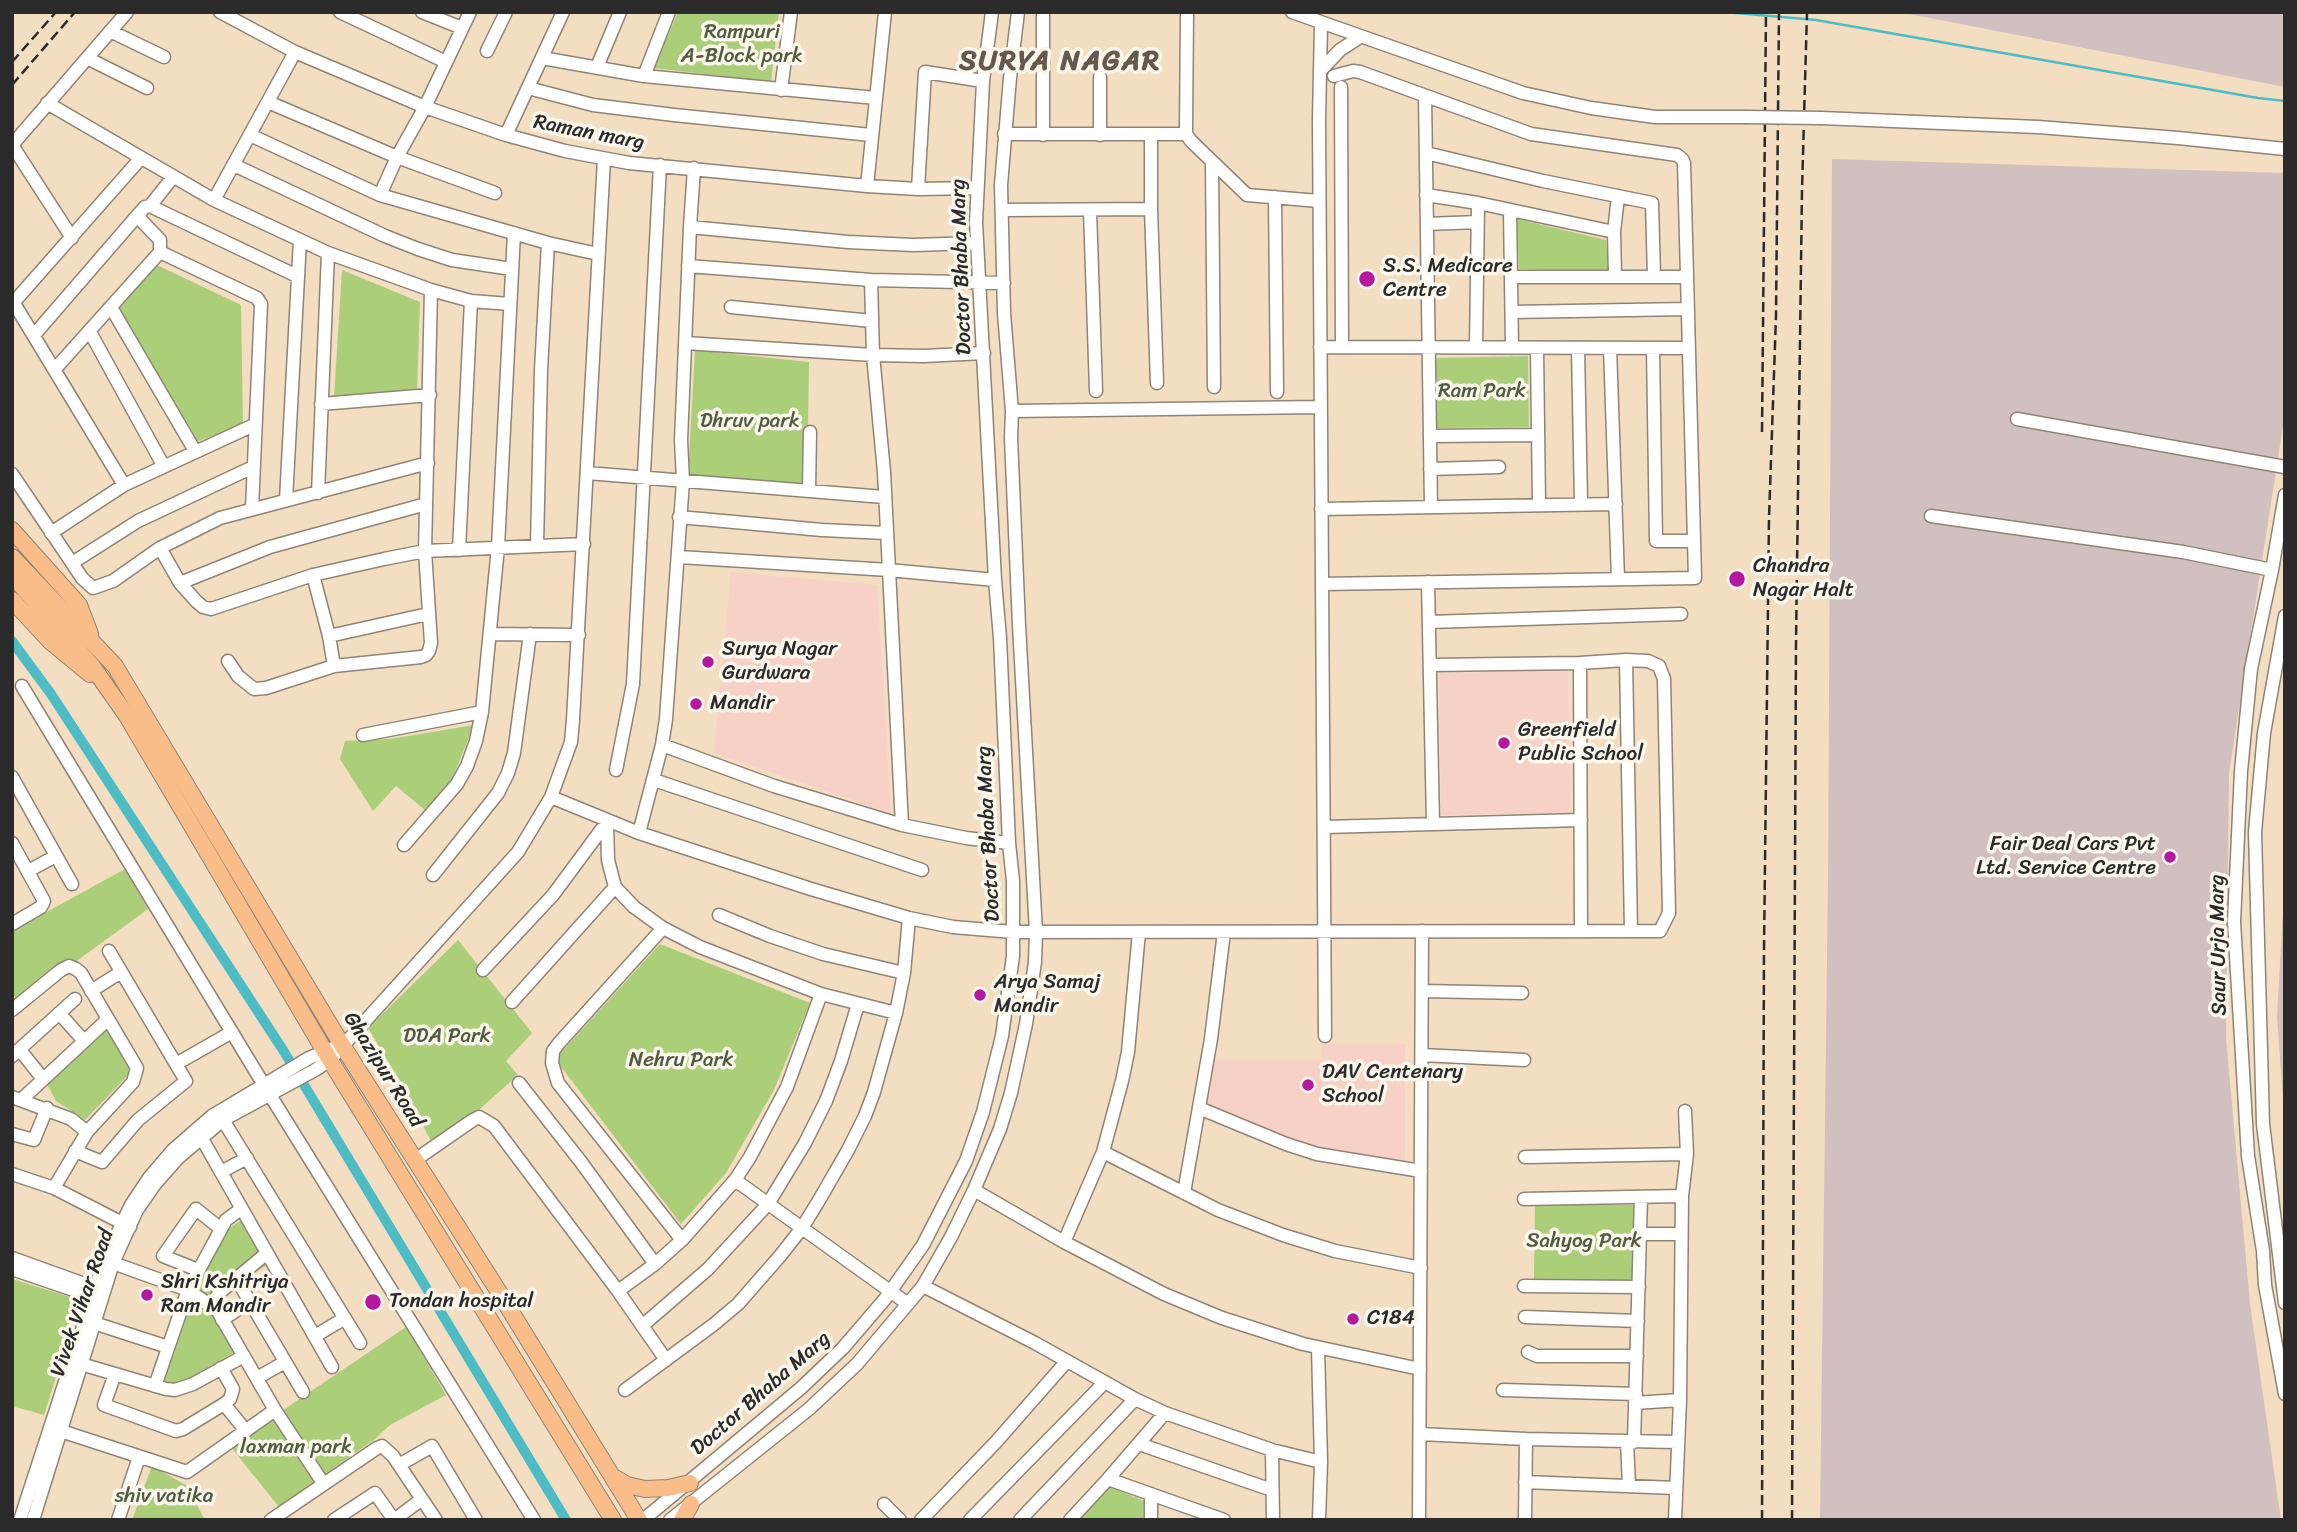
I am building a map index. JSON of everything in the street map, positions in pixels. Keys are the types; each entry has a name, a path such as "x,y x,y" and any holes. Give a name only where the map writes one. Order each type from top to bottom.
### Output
{"main road":[{"path":"12,530 79,605 94,642"},
{"path":"12,557 94,642"},
{"name":"Ghazipur Road","path":"12,575 92,666 134,728 320,1059 613,1520"},
{"path":"12,600 50,641 108,689"},
{"name":"Ghazipur Road","path":"94,642 115,666 342,1045 641,1520"},
{"path":"612,1476 626,1485 645,1489 690,1483"},
{"path":"682,1520 696,1500"}],"street":[{"path":"72,238 12,145 127,12"},
{"name":"Raman marg","path":"220,12 295,52 425,107 506,135 604,159 867,186 976,188"},
{"path":"340,12 446,62"},
{"path":"380,195 470,12"},
{"path":"487,51 506,12"},
{"path":"506,135 563,12"},
{"path":"597,67 620,12"},
{"path":"644,76 669,12"},
{"path":"781,90 791,12"},
{"path":"867,186 885,12"},
{"name":"Doctor Bhaba Marg","path":"641,1520 690,1483 818,1372 843,1349 890,1292 923,1245 965,1161 983,1112 1002,1036 1013,956 1013,881 976,188 983,81 992,12"},
{"name":"Doctor Bhaba Marg","path":"670,1520 809,1409 857,1364 923,1286 974,1190 1000,1129 1011,1093 1026,1024 1035,962 1036,932 1019,625 1012,411 1004,313 1004,134 1018,12"},
{"path":"1043,12 1043,135"},
{"path":"1187,12 1186,134 1243,193 1252,197 1319,201"},
{"path":"1292,12 1523,93 1591,108 1655,117 1821,118 2050,128 2285,149"},
{"path":"427,13 462,28"},
{"path":"1321,23 1319,201 1325,1037"},
{"path":"110,32 164,57"},
{"path":"1320,71 1340,50 1360,37"},
{"path":"215,200 295,52"},
{"path":"87,58 147,89"},
{"path":"542,58 644,76 876,98"},
{"path":"1322,584 1695,578 1684,163 1680,156 1531,134 1353,71 1337,81 1342,347"},
{"path":"918,189 925,72 983,81"},
{"path":"1100,77 1100,135"},
{"path":"527,88 593,105 674,116 871,135"},
{"path":"1425,96 1431,507"},
{"path":"268,102 397,157 495,193"},
{"path":"47,103 215,200 328,253 431,290 471,301 510,304"},
{"path":"1004,134 1186,134"},
{"path":"1151,134 1157,383"},
{"path":"250,135 380,195 548,243 598,254"},
{"path":"1426,153 1652,204 1654,277"},
{"path":"124,485 13,301 141,158"},
{"name":"Vivek Vihar Road","path":"20,1520 98,1294 113,1263 131,1205 149,1178 173,1150 212,1116 284,1081 342,1045 518,852 551,797 571,742 604,159"},
{"path":"1212,162 1214,387"},
{"path":"233,165 384,236 418,249 452,260 512,269"},
{"path":"616,770 633,684 660,165"},
{"path":"639,833 662,745 679,557 679,517 683,481 681,440 694,169"},
{"path":"34,335 173,177"},
{"path":"1426,195 1478,203 1614,232"},
{"path":"1615,277 1614,232 1618,196"},
{"path":"1275,197 1277,392"},
{"path":"1476,347 1478,203"},
{"path":"150,206 297,276"},
{"path":"1003,210 1151,209"},
{"path":"1090,210 1096,391"},
{"path":"1510,210 1512,348"},
{"path":"55,369 160,253 160,240 137,216"},
{"path":"1427,224 1478,222"},
{"path":"690,227 848,242 977,243"},
{"path":"404,845 457,784 476,741 482,712 498,547 514,233"},
{"path":"286,500 300,240"},
{"path":"537,545 541,370 548,243"},
{"path":"160,253 257,298 261,304 252,509"},
{"path":"318,493 328,253"},
{"path":"688,267 871,280 1004,283"},
{"path":"1511,277 1686,277"},
{"path":"871,280 873,355 884,472 902,825"},
{"path":"228,661 238,676 254,689 266,688 334,666 426,655 431,643 425,551 431,290"},
{"path":"460,551 471,301"},
{"path":"731,307 872,321"},
{"path":"112,309 195,451"},
{"path":"1512,312 1687,309"},
{"path":"90,332 163,465"},
{"path":"685,343 873,355 984,353"},
{"path":"1320,347 1688,348"},
{"path":"1537,348 1539,505"},
{"path":"1578,348 1581,503"},
{"path":"1610,348 1618,579"},
{"path":"1653,348 1656,541 1694,541"},
{"path":"321,404 430,395"},
{"path":"1012,411 1320,408"},
{"path":"2017,419 2285,467"},
{"path":"51,533 124,485 254,425"},
{"path":"809,491 810,432"},
{"path":"1430,436 1538,435"},
{"path":"12,474 72,564 93,589 113,581 159,548 199,527 252,509 429,463"},
{"path":"72,564 138,522 253,467"},
{"path":"1430,469 1499,467"},
{"path":"587,473 884,498"},
{"name":"Saur Urja Marg","path":"2285,495 2251,669 2240,798 2234,922 2248,1156 2263,1251 2265,1285 2285,1394"},
{"path":"1321,509 1616,503"},
{"path":"180,583 270,547 426,504"},
{"path":"1931,516 2183,552 2272,570"},
{"path":"679,517 886,533"},
{"path":"159,548 180,583 195,601 211,609 313,575 425,551 584,544"},
{"path":"679,557 889,570 995,580"},
{"path":"313,575 334,666"},
{"path":"1428,582 1433,824"},
{"path":"329,636 428,614"},
{"path":"1429,622 1681,614"},
{"name":"Saur Urja Marg","path":"2285,616 2264,733 2255,832 2263,1125 2285,1303"},
{"path":"490,634 579,635"},
{"path":"433,875 498,793 508,773 516,741 530,634"},
{"path":"551,797 639,833 909,918 953,927 1013,932 1660,931 1669,913 1664,680 1660,666 1654,662 1626,660 1430,664"},
{"path":"1626,660 1631,931"},
{"path":"1580,663 1581,931"},
{"path":"22,686 267,1090 534,1520"},
{"path":"363,735 482,712"},
{"path":"662,745 774,786 902,825 966,838 1009,843"},
{"path":"12,777 72,884"},
{"path":"654,780 922,870"},
{"path":"1324,827 1581,820"},
{"path":"607,822 608,860 615,887 634,908 663,928 701,947 821,994 896,1013"},
{"path":"484,970 553,895 607,822"},
{"path":"12,843 43,898 44,905 12,924"},
{"path":"28,871 56,856"},
{"path":"512,1002 615,887"},
{"path":"719,915 823,954 904,973"},
{"path":"625,1390 738,1304 802,1228 865,1116 896,1013 904,973 909,918"},
{"path":"663,928 559,1043 553,1051 552,1063 558,1083 682,1240"},
{"path":"1419,1520 1422,931"},
{"path":"1064,1242 1103,1152 1128,1052 1139,932"},
{"path":"1184,1193 1211,1039 1224,932"},
{"path":"75,1151 102,1162 138,1120 186,1081 109,951"},
{"path":"12,1010 69,966 81,973 137,1068 133,1082 87,1132 54,1188"},
{"path":"91,991 121,972"},
{"path":"1422,991 1522,993"},
{"path":"618,1291 682,1240 736,1180 787,1087 821,994"},
{"path":"43,1079 16,1053 75,999"},
{"path":"642,1325 708,1269 768,1204 805,1143 826,1101 858,1004"},
{"path":"59,1013 84,1041"},
{"path":"16,1099 43,1079 107,1020"},
{"path":"176,1064 232,1032"},
{"path":"1422,1055 1524,1060"},
{"path":"519,1083 581,1162 655,1264"},
{"name":"Vivek Vihar Road","path":"33,1520 94,1323 105,1259 155,1184 201,1137 267,1090"},
{"path":"16,1099 47,1108 71,1119 87,1132"},
{"path":"12,1134 34,1140 47,1108"},
{"path":"1199,1108 1317,1154 1421,1171"},
{"path":"1675,1520 1680,1400 1682,1196 1687,1154 1685,1111"},
{"path":"415,1160 473,1119 480,1117 488,1121 534,1178 666,1360"},
{"path":"223,1120 360,1343"},
{"path":"201,1137 332,1367"},
{"path":"1103,1152 1218,1210 1283,1235 1335,1251 1421,1268"},
{"path":"1525,1157 1687,1154"},
{"path":"221,1172 247,1157"},
{"path":"12,1174 54,1188 126,1225"},
{"path":"736,1180 908,1304"},
{"path":"974,1190 1064,1242 1164,1294 1210,1313 1279,1338 1420,1369"},
{"path":"1524,1199 1682,1196"},
{"path":"1629,1486 1637,1356 1641,1197"},
{"path":"198,1270 163,1256 196,1209 221,1229"},
{"path":"155,1386 188,1290 226,1220 242,1209"},
{"path":"1640,1234 1681,1234"},
{"path":"267,1253 214,1299 218,1314 275,1410 323,1483"},
{"path":"12,1258 98,1294"},
{"path":"113,1263 188,1290 218,1314"},
{"path":"12,1269 98,1294"},
{"path":"236,1278 303,1392"},
{"path":"2265,1285 2283,1284"},
{"path":"923,1286 1165,1413 1272,1450 1321,1462"},
{"path":"1524,1286 1639,1287"},
{"path":"218,1314 250,1301"},
{"path":"1525,1317 1638,1321"},
{"path":"315,1336 345,1318"},
{"path":"94,1323 168,1347"},
{"path":"1318,1348 1321,1462 1319,1520"},
{"path":"1528,1352 1537,1356 1637,1356"},
{"path":"81,1364 175,1390 193,1384 244,1356"},
{"path":"921,1520 996,1442 1067,1361"},
{"path":"257,1378 285,1362"},
{"path":"115,1374 104,1405 172,1430 183,1429 230,1399 233,1389 222,1368"},
{"path":"970,1520 1105,1382"},
{"path":"1503,1390 1680,1400"},
{"path":"1020,1520 1135,1399"},
{"path":"224,1404 246,1431"},
{"path":"61,1431 187,1472 275,1410"},
{"path":"1070,1520 1165,1413"},
{"path":"1420,1434 1678,1443"},
{"path":"1525,1520 1526,1439"},
{"path":"1139,1444 1272,1490"},
{"path":"271,1520 382,1446 387,1448 436,1520"},
{"path":"399,1465 432,1446 476,1520"},
{"path":"1272,1450 1273,1520"},
{"path":"118,1520 139,1457"},
{"path":"1108,1479 1151,1494 1193,1514 1224,1520"},
{"path":"1525,1482 1676,1488"},
{"path":"690,1483 696,1500"},
{"path":"334,1520 375,1493 394,1520 422,1499"},
{"path":"1151,1494 1151,1520"},
{"path":"884,1504 900,1520"}],"shaded area":[{"path":"1899,12 2285,12 2285,87"},
{"path":"1832,159 2285,173 2285,413 2229,773 2226,1038 2250,1304 2281,1520 1820,1520 1828,879"},
{"path":"731,572 877,585 891,813 714,753"},
{"name":"Greenfield Public School","path":"1568,671 1570,813 1441,815 1439,673"},
{"path":"2285,875 2285,1127 2277,1017"},
{"name":"DAV Centenary School","path":"1322,1044 1405,1044 1405,1168 1330,1153 1206,1109 1215,1060 1321,1060"}],"green space":[{"name":"Rampuri A-Block park","path":"678,12 779,12 771,82 654,68"},
{"path":"1517,219 1606,240 1609,272 1519,269"},
{"path":"157,265 241,305 243,426 198,441 118,307"},
{"path":"342,270 420,302 417,390 334,397"},
{"name":"Dhruv park","path":"695,350 809,362 807,488 688,477"},
{"name":"Ram Park","path":"1528,356 1529,427 1437,428 1436,358"},
{"path":"474,725 452,779 425,810 396,786 373,811 340,759 345,741 390,739"},
{"path":"125,869 148,909 19,1003 12,992 12,931"},
{"name":"DDA Park","path":"458,940 532,1033 506,1061 518,1075 435,1149 399,1079 368,1028"},
{"name":"Nehru Park","path":"660,944 810,1003 774,1090 726,1173 681,1224 555,1059"},
{"path":"106,1029 131,1072 85,1120 56,1101 47,1084"},
{"name":"Sahyog Park","path":"1535,1205 1634,1205 1634,1280 1534,1280"},
{"path":"246,1217 267,1265 218,1296 243,1347 173,1388 163,1385 195,1293 225,1231"},
{"path":"12,1279 80,1300 44,1415 12,1406"},
{"name":"laxman park","path":"406,1327 446,1395 390,1425 375,1439 279,1507 230,1446"},
{"name":"shiv vatika","path":"152,1466 186,1485 205,1520 132,1520"},
{"path":"1108,1486 1144,1501 1145,1520 1079,1520"}],"waterway":[{"path":"1724,12 1816,20 2285,101"},
{"path":"12,641 51,694 283,1050 566,1520"}],"railway":[{"path":"12,62 56,12"},
{"path":"12,85 75,12"},
{"path":"1762,432 1766,12"},
{"path":"1762,1520 1764,950 1779,12"},
{"path":"1792,1520 1796,643 1807,12"}],"place":[{"name":"S.S. Medicare Centre","path":"1367,279"},
{"name":"Chandra Nagar Halt","path":"1737,579"},
{"name":"Surya Nagar Gurdwara","path":"708,662"},
{"name":"Mandir","path":"696,704"},
{"name":"Greenfield Public School","path":"1504,743"},
{"name":"Fair Deal Cars Pvt Ltd. Service Centre","path":"2170,857"},
{"name":"Arya Samaj Mandir","path":"980,995"},
{"name":"DAV Centenary School","path":"1308,1085"},
{"name":"Shri Kshitriya Ram Mandir","path":"147,1295"},
{"name":"Tondan hospital","path":"373,1302"},
{"name":"C184","path":"1353,1319"}],"district":[{"name":"SURYA NAGAR","path":"1060,62"}]}
